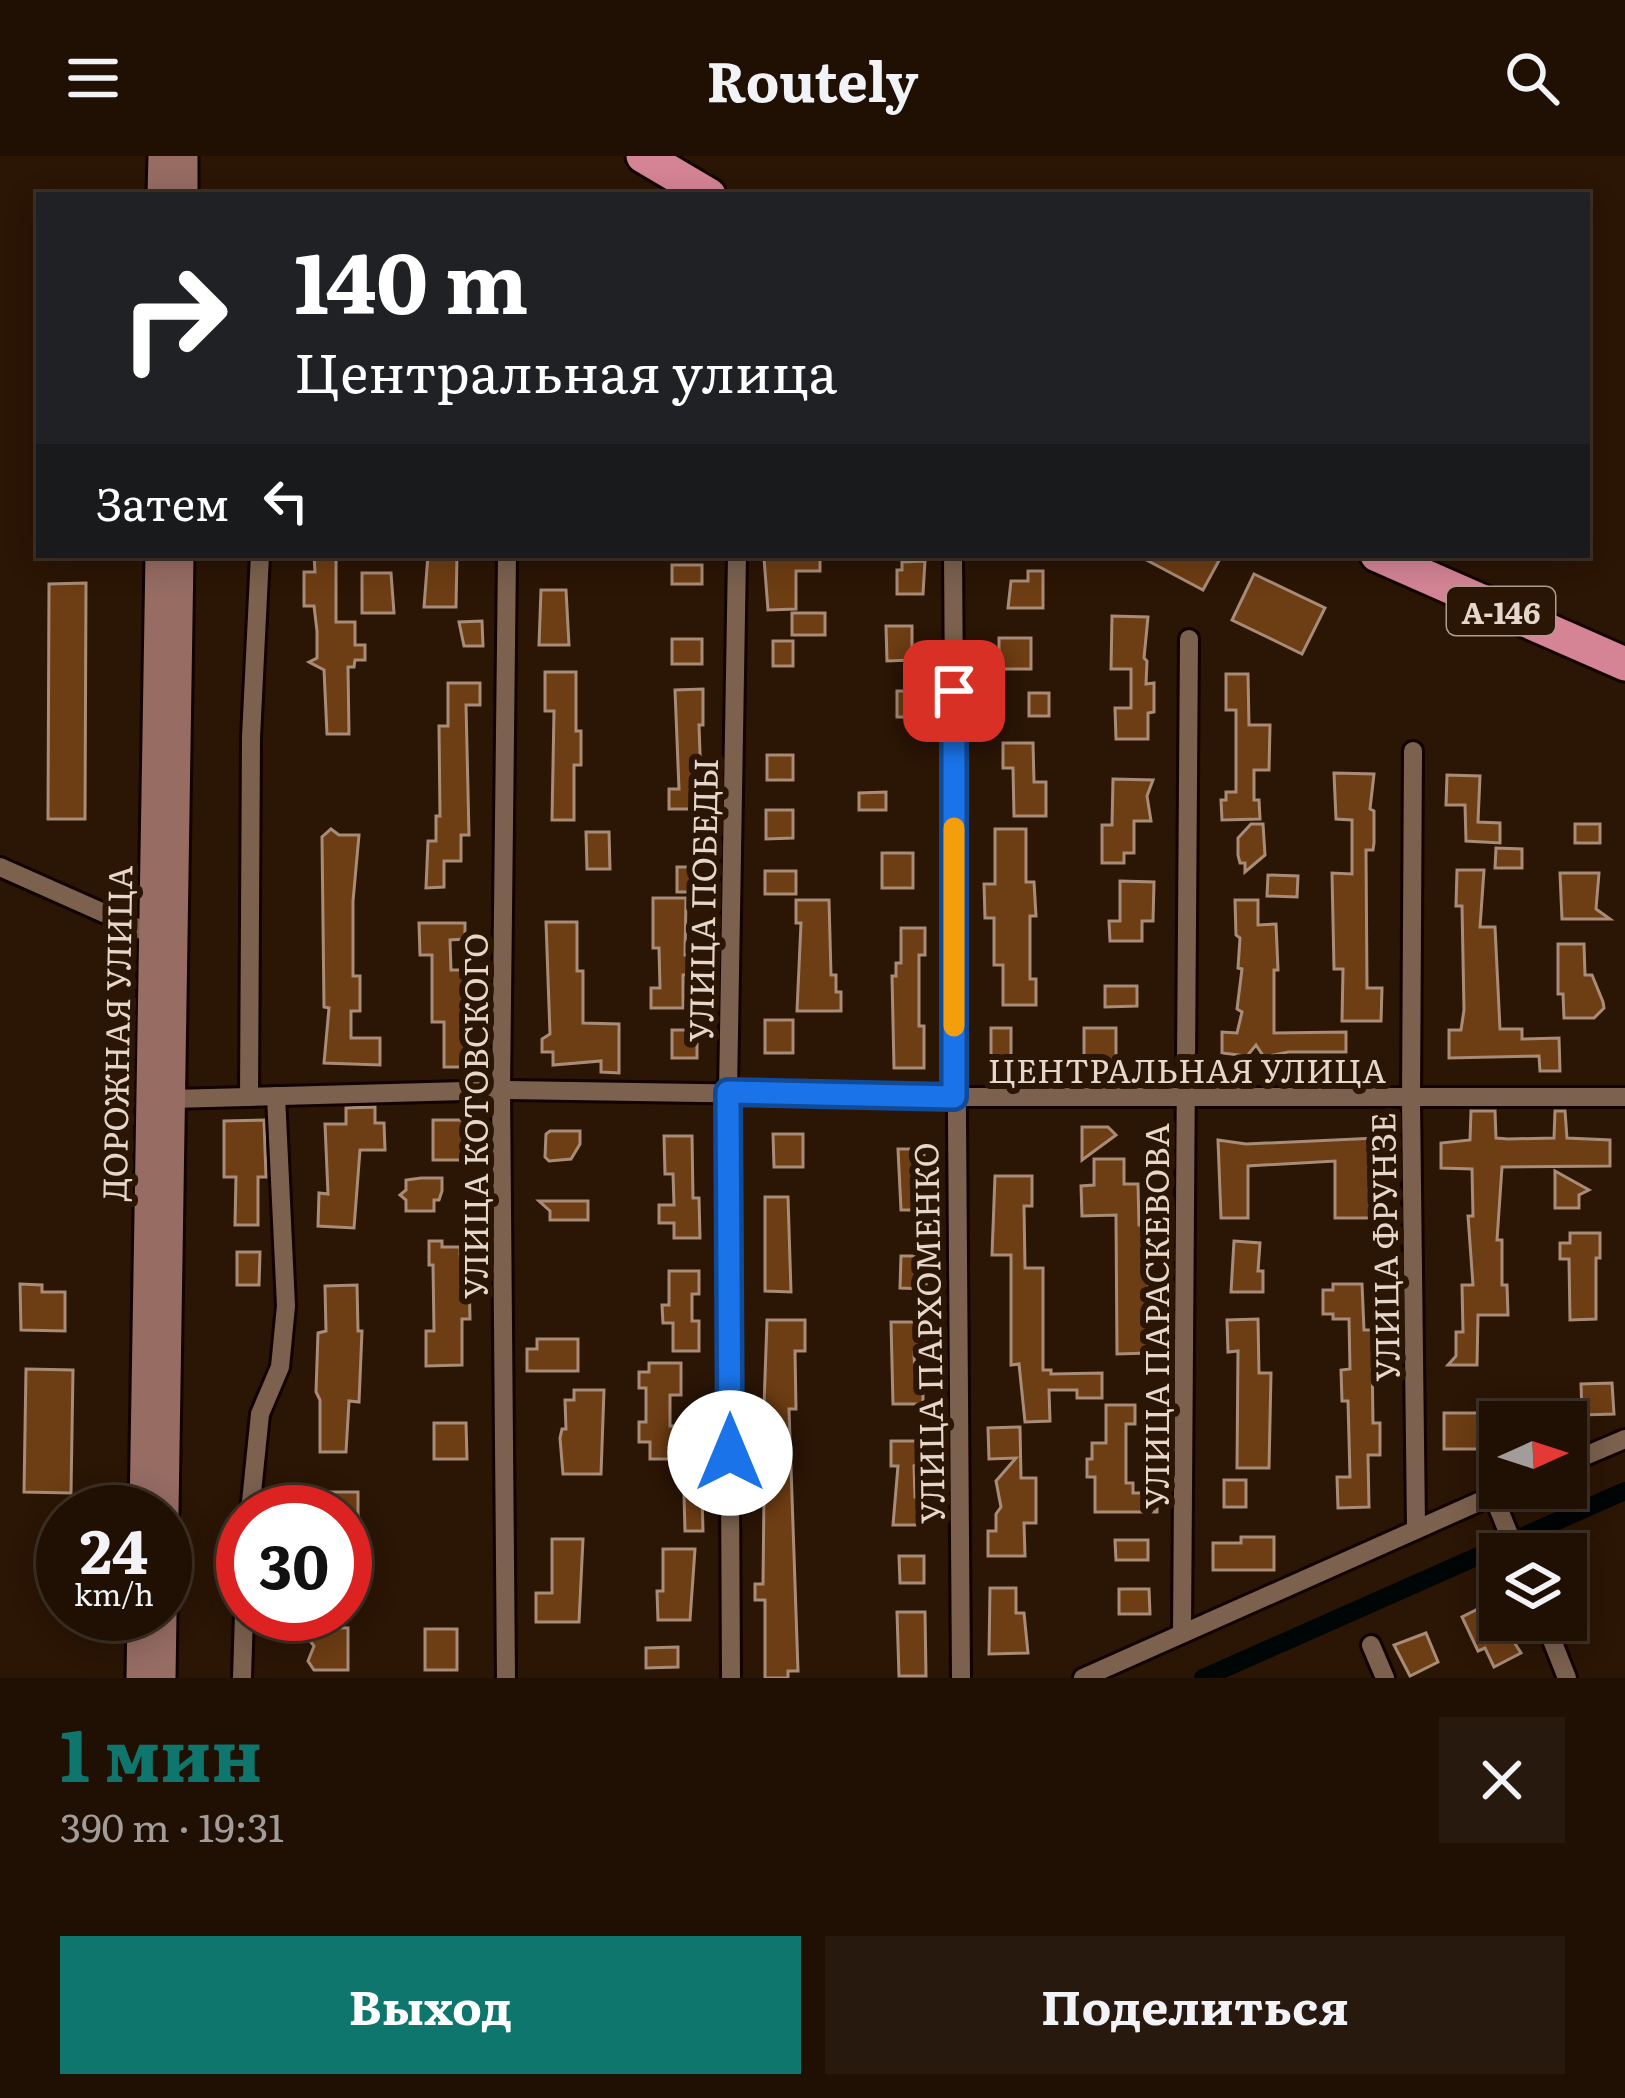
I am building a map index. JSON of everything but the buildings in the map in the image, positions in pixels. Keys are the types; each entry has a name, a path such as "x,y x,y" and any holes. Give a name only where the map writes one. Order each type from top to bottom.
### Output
{"highway":[{"path":"644,156 705,192"},
{"path":"669,156 725,192"},
{"name":"А-146","path":"1384,558 1625,664"},
{"name":"А-146","path":"1411,558 1625,652"}],"main road":[{"path":"161,192 162,156"},
{"path":"184,156 184,192"},
{"name":"ДОРОЖНАЯ УЛИЦА","path":"159,558 163,938 172,1100 165,1485"},
{"name":"ДОРОЖНАЯ УЛИЦА","path":"144,1485 180,558"},
{"path":"140,1678 141,1641"},
{"path":"162,1678 163,1641"}],"street":[{"path":"249,1097 251,737 260,558"},
{"name":"УЛИЦА КОТОВСКОГО","path":"506,1678 501,1090 507,558"},
{"name":"УЛИЦА ПОБЕДЫ","path":"731,1678 728,1092 737,558"},
{"name":"УЛИЦА ПАРХОМЕНКО","path":"953,558 961,1678"},
{"name":"УЛИЦА ПАРАСКЕВОВА","path":"1182,1633 1190,639"},
{"name":"УЛИЦА ФРУНЗЕ","path":"1413,751 1416,1527"},
{"path":"0,867 163,938"},
{"name":"ЦЕНТРАЛЬНАЯ УЛИЦА","path":"172,1100 501,1090 1411,1100 1625,1097"},
{"path":"253,1485 260,1414 280,1366 285,1326 276,1096"},
{"path":"1587,1455 1625,1439"},
{"path":"1083,1678 1479,1501"},
{"path":"242,1678 243,1641"},
{"path":"1552,1641 1567,1678"},
{"path":"1371,1645 1385,1678"}],"waterway":[{"path":"1203,1678 1625,1491"}],"slow traffic":[{"path":"954,828 954,1026"}],"route":[{"path":"730,1453 728,1092 954,1097 954,691"}]}
